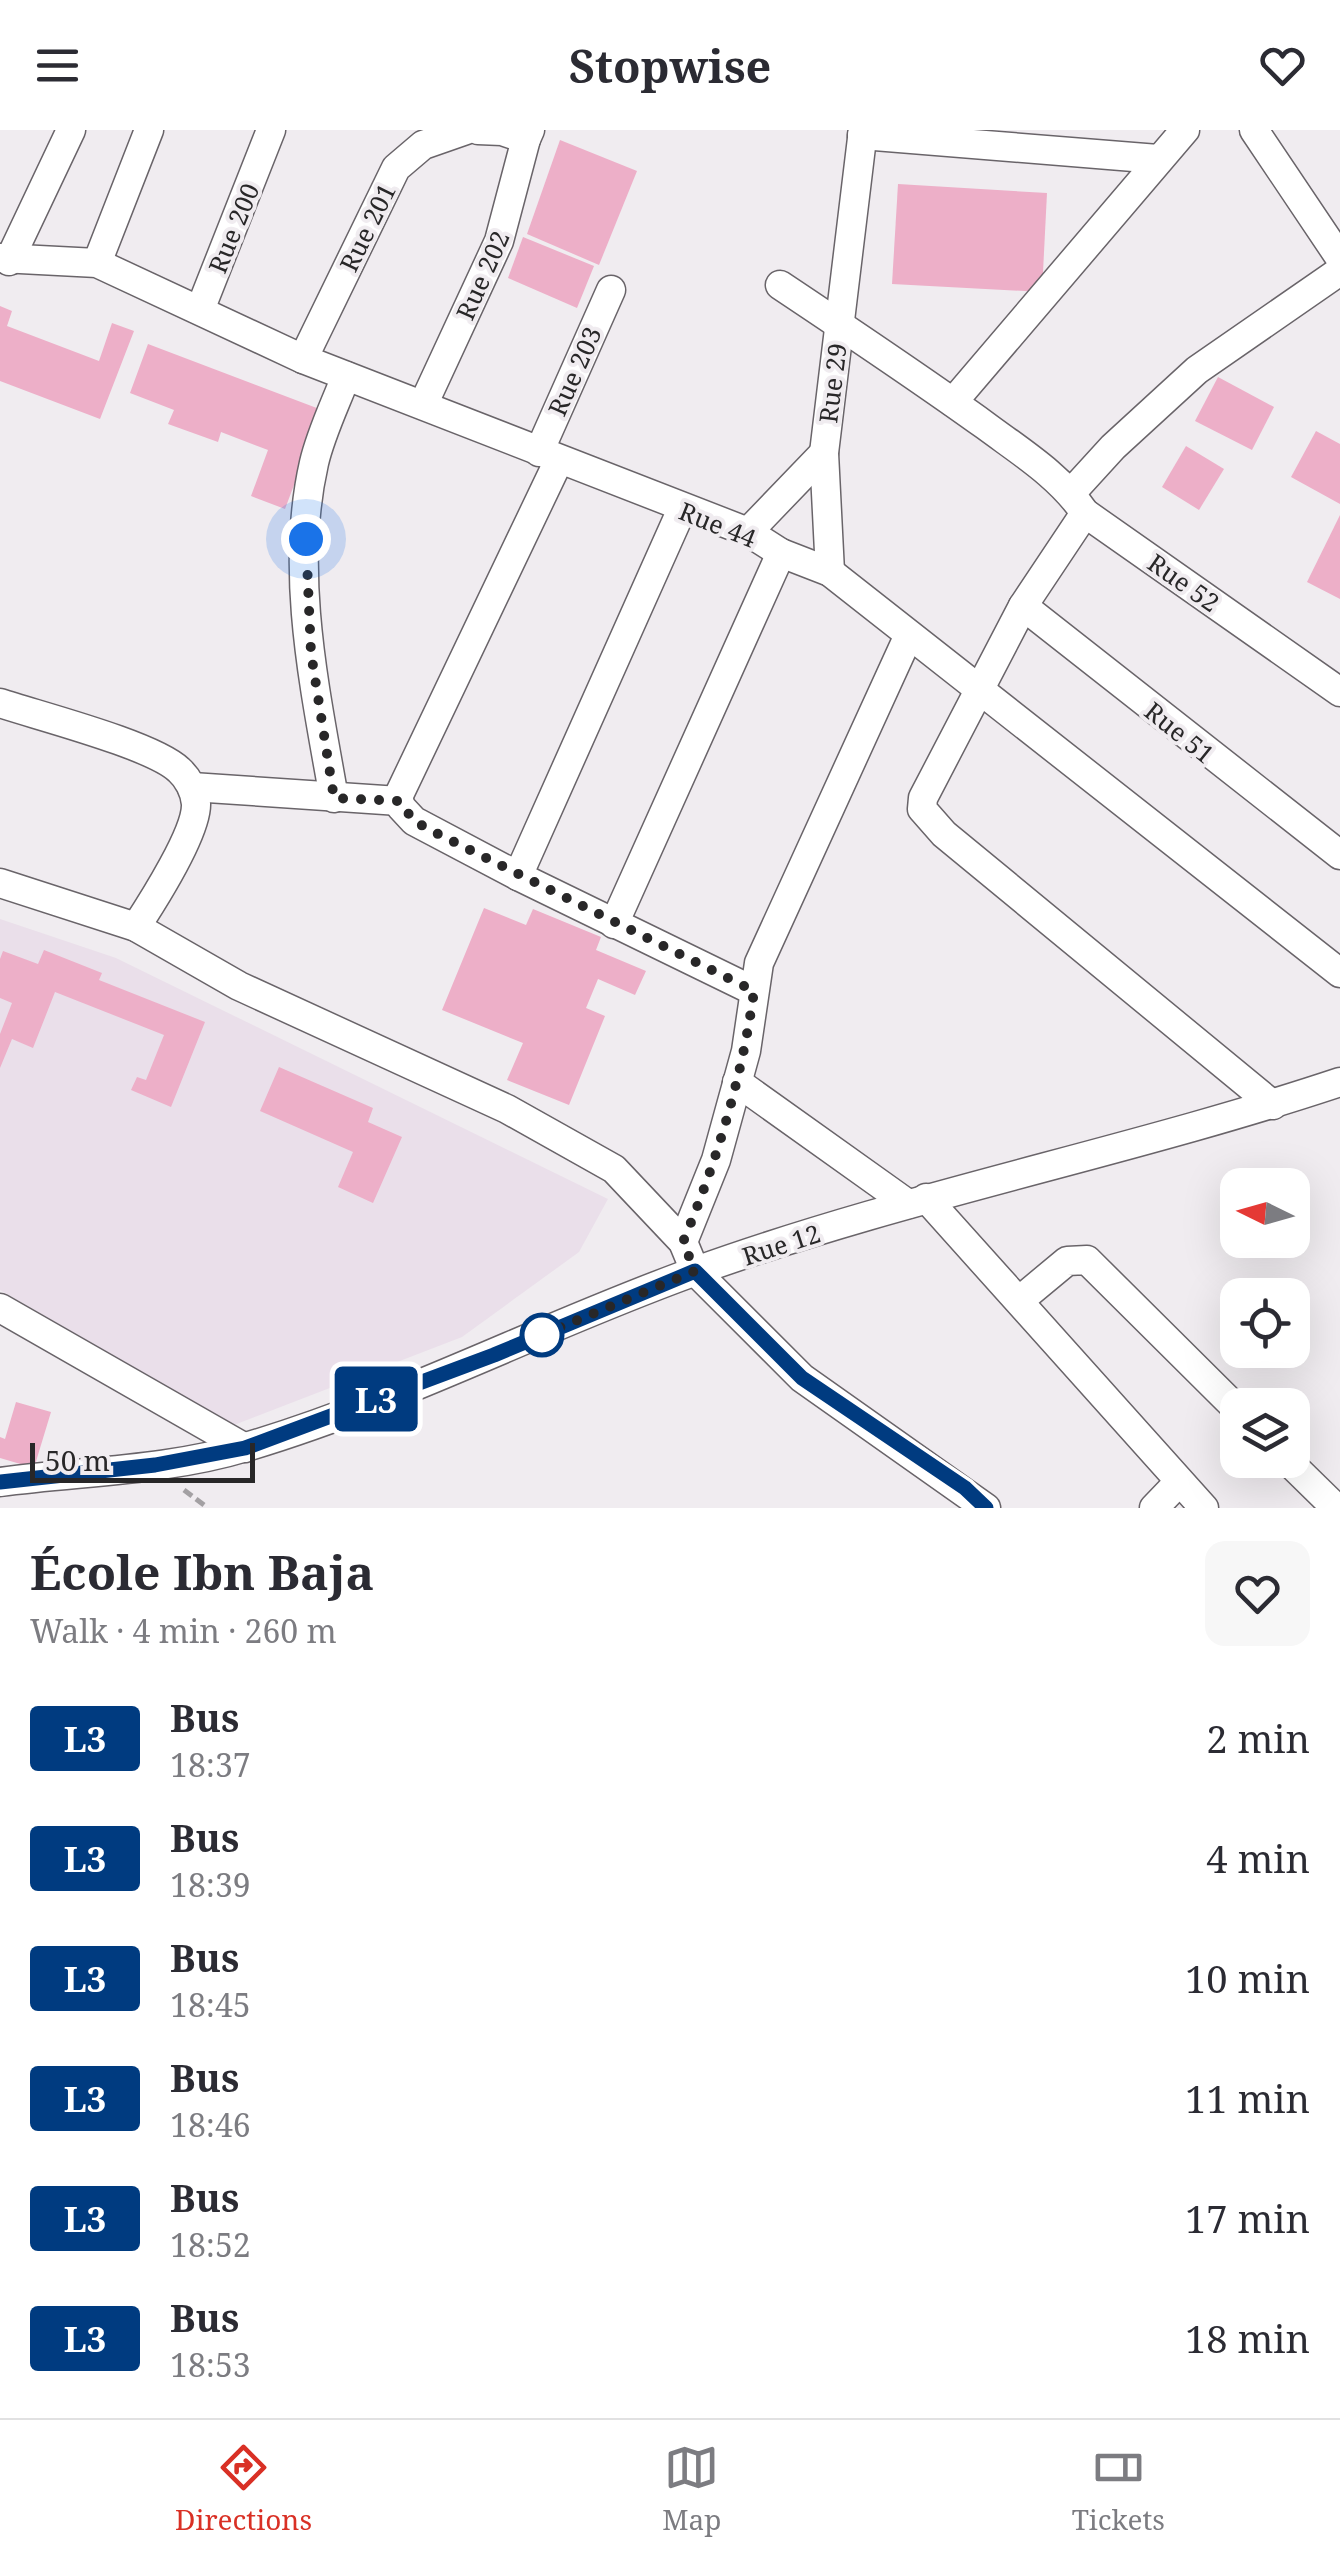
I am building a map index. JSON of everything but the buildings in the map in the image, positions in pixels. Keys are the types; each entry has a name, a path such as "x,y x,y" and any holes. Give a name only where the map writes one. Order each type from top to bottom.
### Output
{"street":[{"path":"5,259 71,130"},
{"path":"97,263 148,130"},
{"name":"Rue 201","path":"303,360 396,168 440,136 466,130"},
{"path":"478,130 528,135"},
{"path":"953,402 1185,130"},
{"path":"1254,130 1340,258"},
{"path":"839,325 863,132 1158,158"},
{"name":"Rue 202","path":"423,406 499,241 528,135"},
{"name":"Rue 200","path":"200,310 268,138"},
{"name":"Rue 44","path":"5,259 97,263 303,360 748,532 781,553 830,572 1340,973"},
{"path":"1272,1104 928,820 923,798 1078,503 1113,447 1197,370 1340,271"},
{"name":"Rue 29","path":"780,285 839,325 824,453 830,572"},
{"name":"Rue 203","path":"399,801 399,792 549,456 611,290"},
{"name":"Rue 52","path":"839,325 953,402 1036,463 1078,503 1340,692"},
{"path":"334,798 311,653 306,539 315,459 346,376"},
{"name":"Rue 29","path":"748,532 824,453"},
{"path":"518,876 682,508"},
{"path":"614,924 781,553"},
{"name":"Rue 51","path":"1023,606 1340,855"},
{"path":"683,1242 716,1160 769,938 908,637"},
{"path":"0,702 138,750 178,768 192,787 197,807 171,873 136,927"},
{"path":"192,787 399,801 414,821 754,991"},
{"path":"0,884 136,927 239,986 353,1034 581,1148 636,1188 683,1242 695,1271 802,1378 965,1488 986,1508"},
{"path":"737,1082 917,1201 1020,1300 1204,1508"},
{"name":"Rue 12","path":"0,1482 155,1465 245,1448 494,1355 695,1271 917,1201 1201,1128 1340,1082"},
{"path":"1020,1300 1067,1261 1086,1260 1220,1392"},
{"path":"0,1308 245,1448"},
{"path":"1306,1478 1336,1508"},
{"path":"1154,1508 1178,1483"}],"shaded area":[{"path":"0,919 116,958 608,1199 579,1252 462,1337 234,1425 0,1290"}],"bus line":[{"name":"L3","path":"0,1482 155,1465 245,1448 494,1355 695,1271 802,1378 965,1488 986,1508"}],"route":[{"path":"306,539 305,592 311,653 334,798 399,801 414,821 432,831 754,991 746,1051 716,1160 683,1242 695,1271 542,1335"}]}
